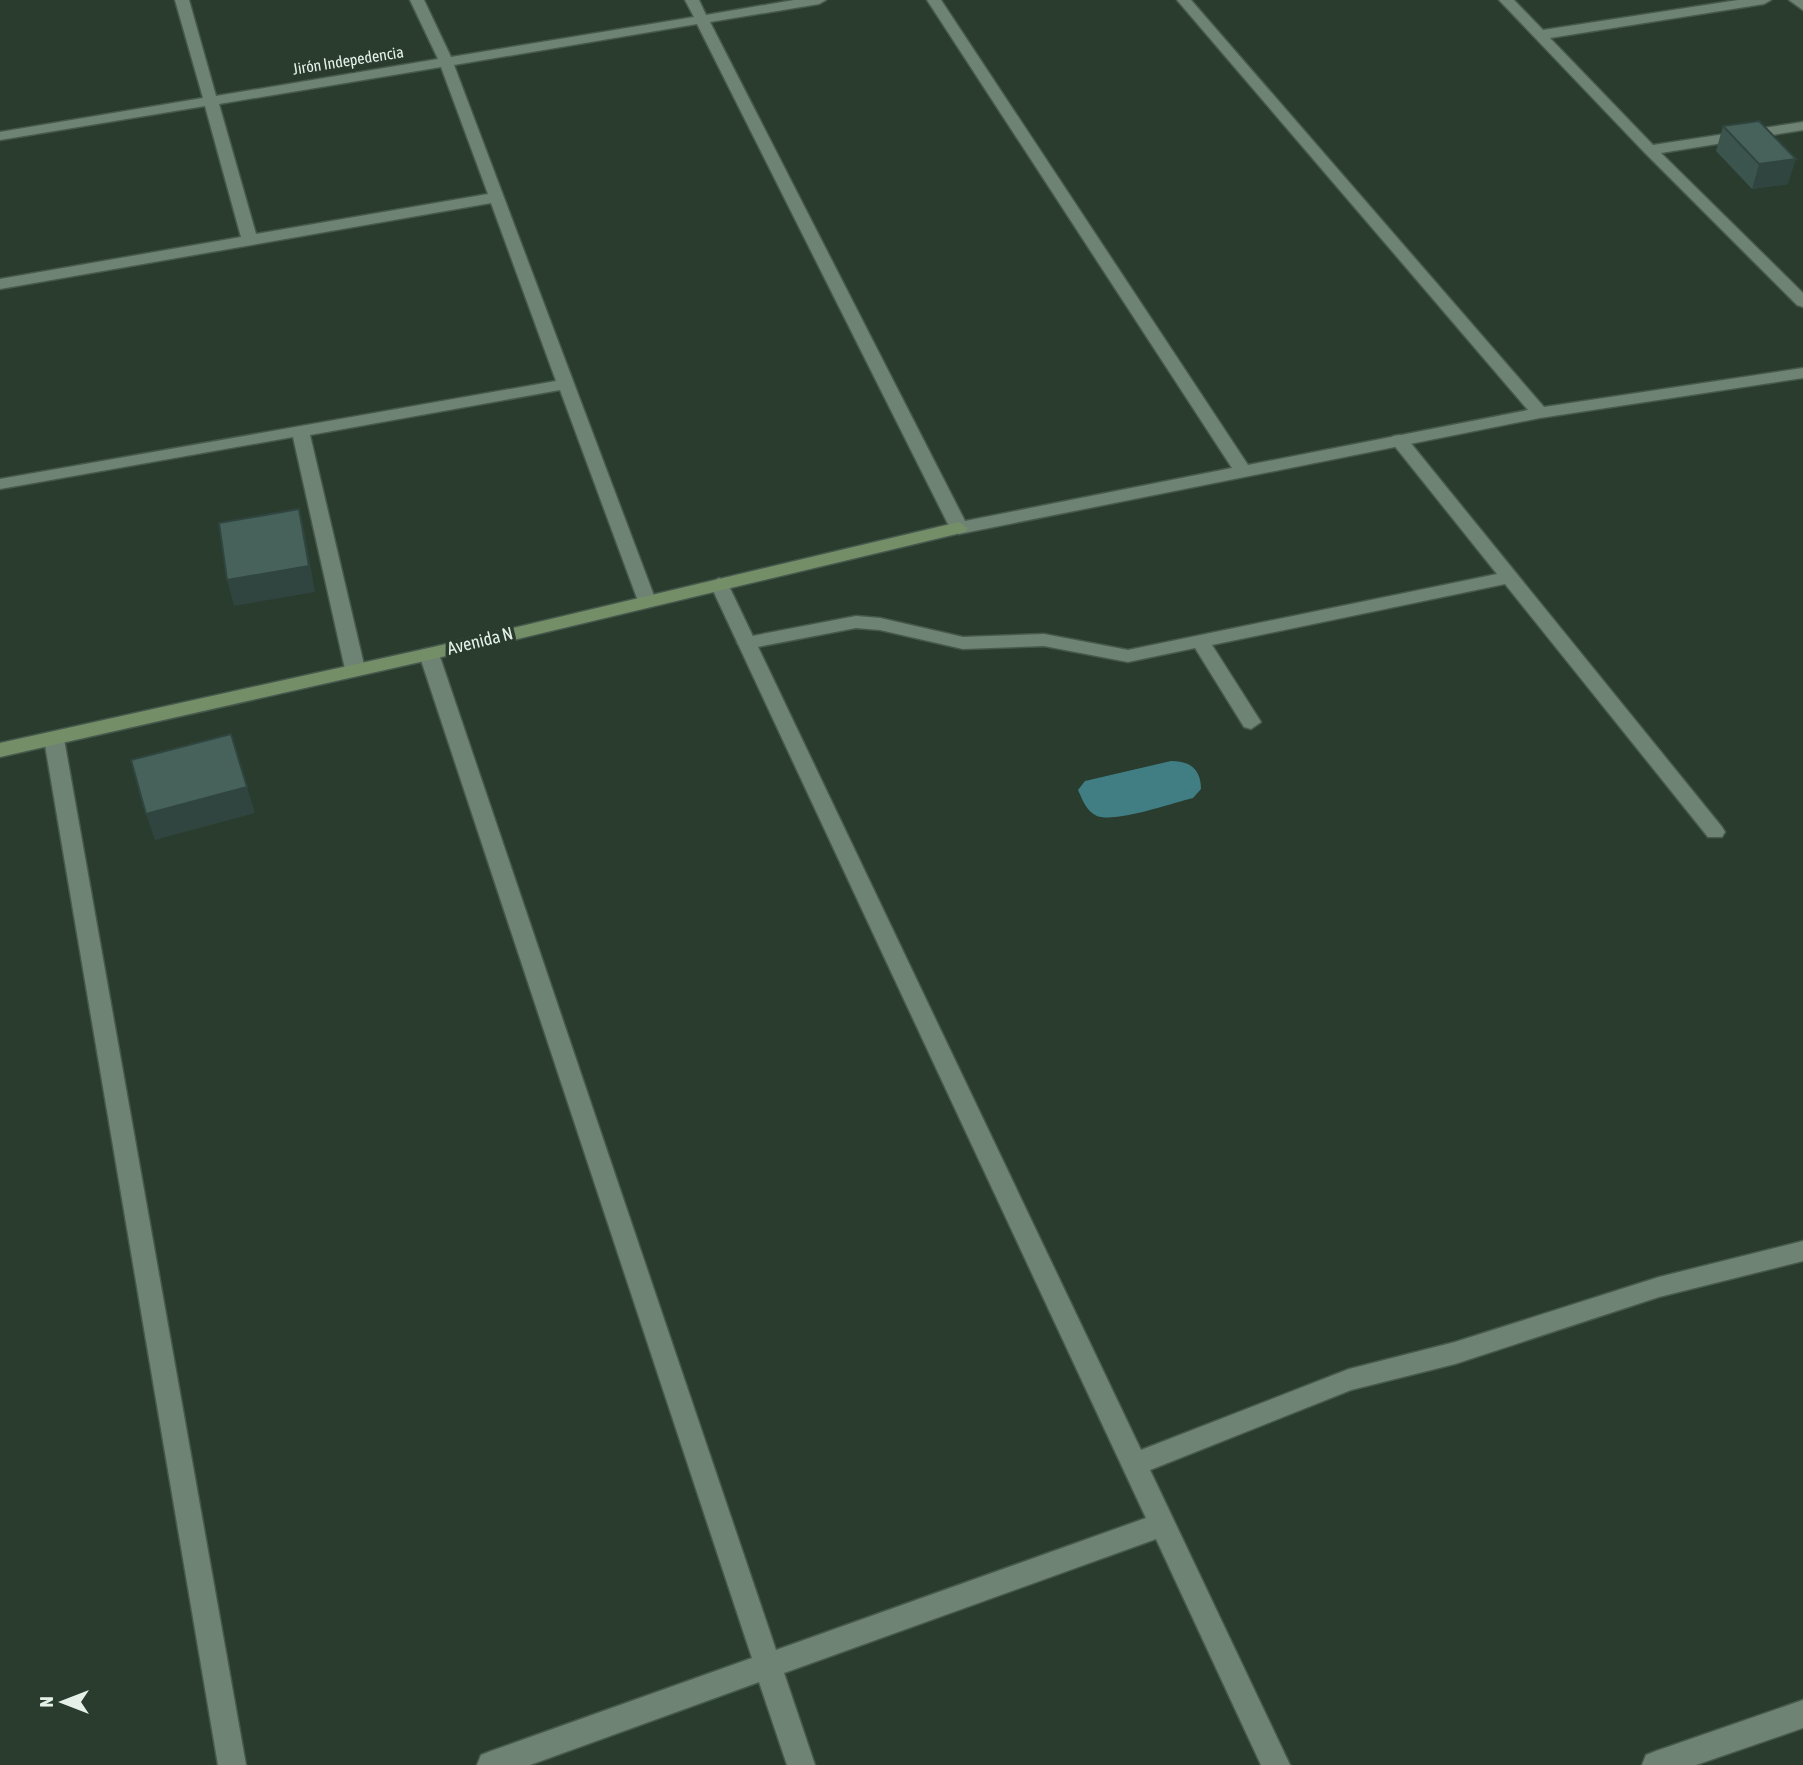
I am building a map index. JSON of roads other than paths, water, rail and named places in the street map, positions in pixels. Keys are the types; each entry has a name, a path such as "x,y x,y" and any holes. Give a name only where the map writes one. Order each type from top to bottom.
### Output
{"street":[{"path":"182,0 250,240"},
{"path":"418,0 446,62 647,601"},
{"path":"692,0 959,528 1540,413 1803,373"},
{"name":"Jirón Indepedencia","path":"0,135 819,0"},
{"path":"934,0 1242,470"},
{"path":"1184,0 1540,413"},
{"path":"1506,0 1650,150 1803,302"},
{"path":"1541,35 1764,0"},
{"path":"1796,0 1803,6"},
{"path":"1650,150 1803,126"},
{"path":"0,284 496,197"},
{"path":"0,484 566,384"},
{"path":"300,430 355,669"},
{"path":"1399,440 1715,832"},
{"name":"Avenida N","path":"0,750 429,654 959,528"},
{"path":"747,643 856,622 880,624 962,643 1044,640 1128,656 1509,577"},
{"path":"719,584 1276,1765"},
{"path":"1200,641 1251,722"},
{"path":"429,654 801,1765"},
{"path":"54,739 232,1765"},
{"path":"1134,1465 1349,1380 1455,1353 1659,1287 1803,1251"},
{"path":"491,1765 1163,1524"},
{"path":"1656,1765 1803,1714"}],"water":[{"path":"1171,761 1184,763 1197,771 1201,789 1193,798 1130,815 1106,817 1090,812 1078,790 1085,781"}]}
